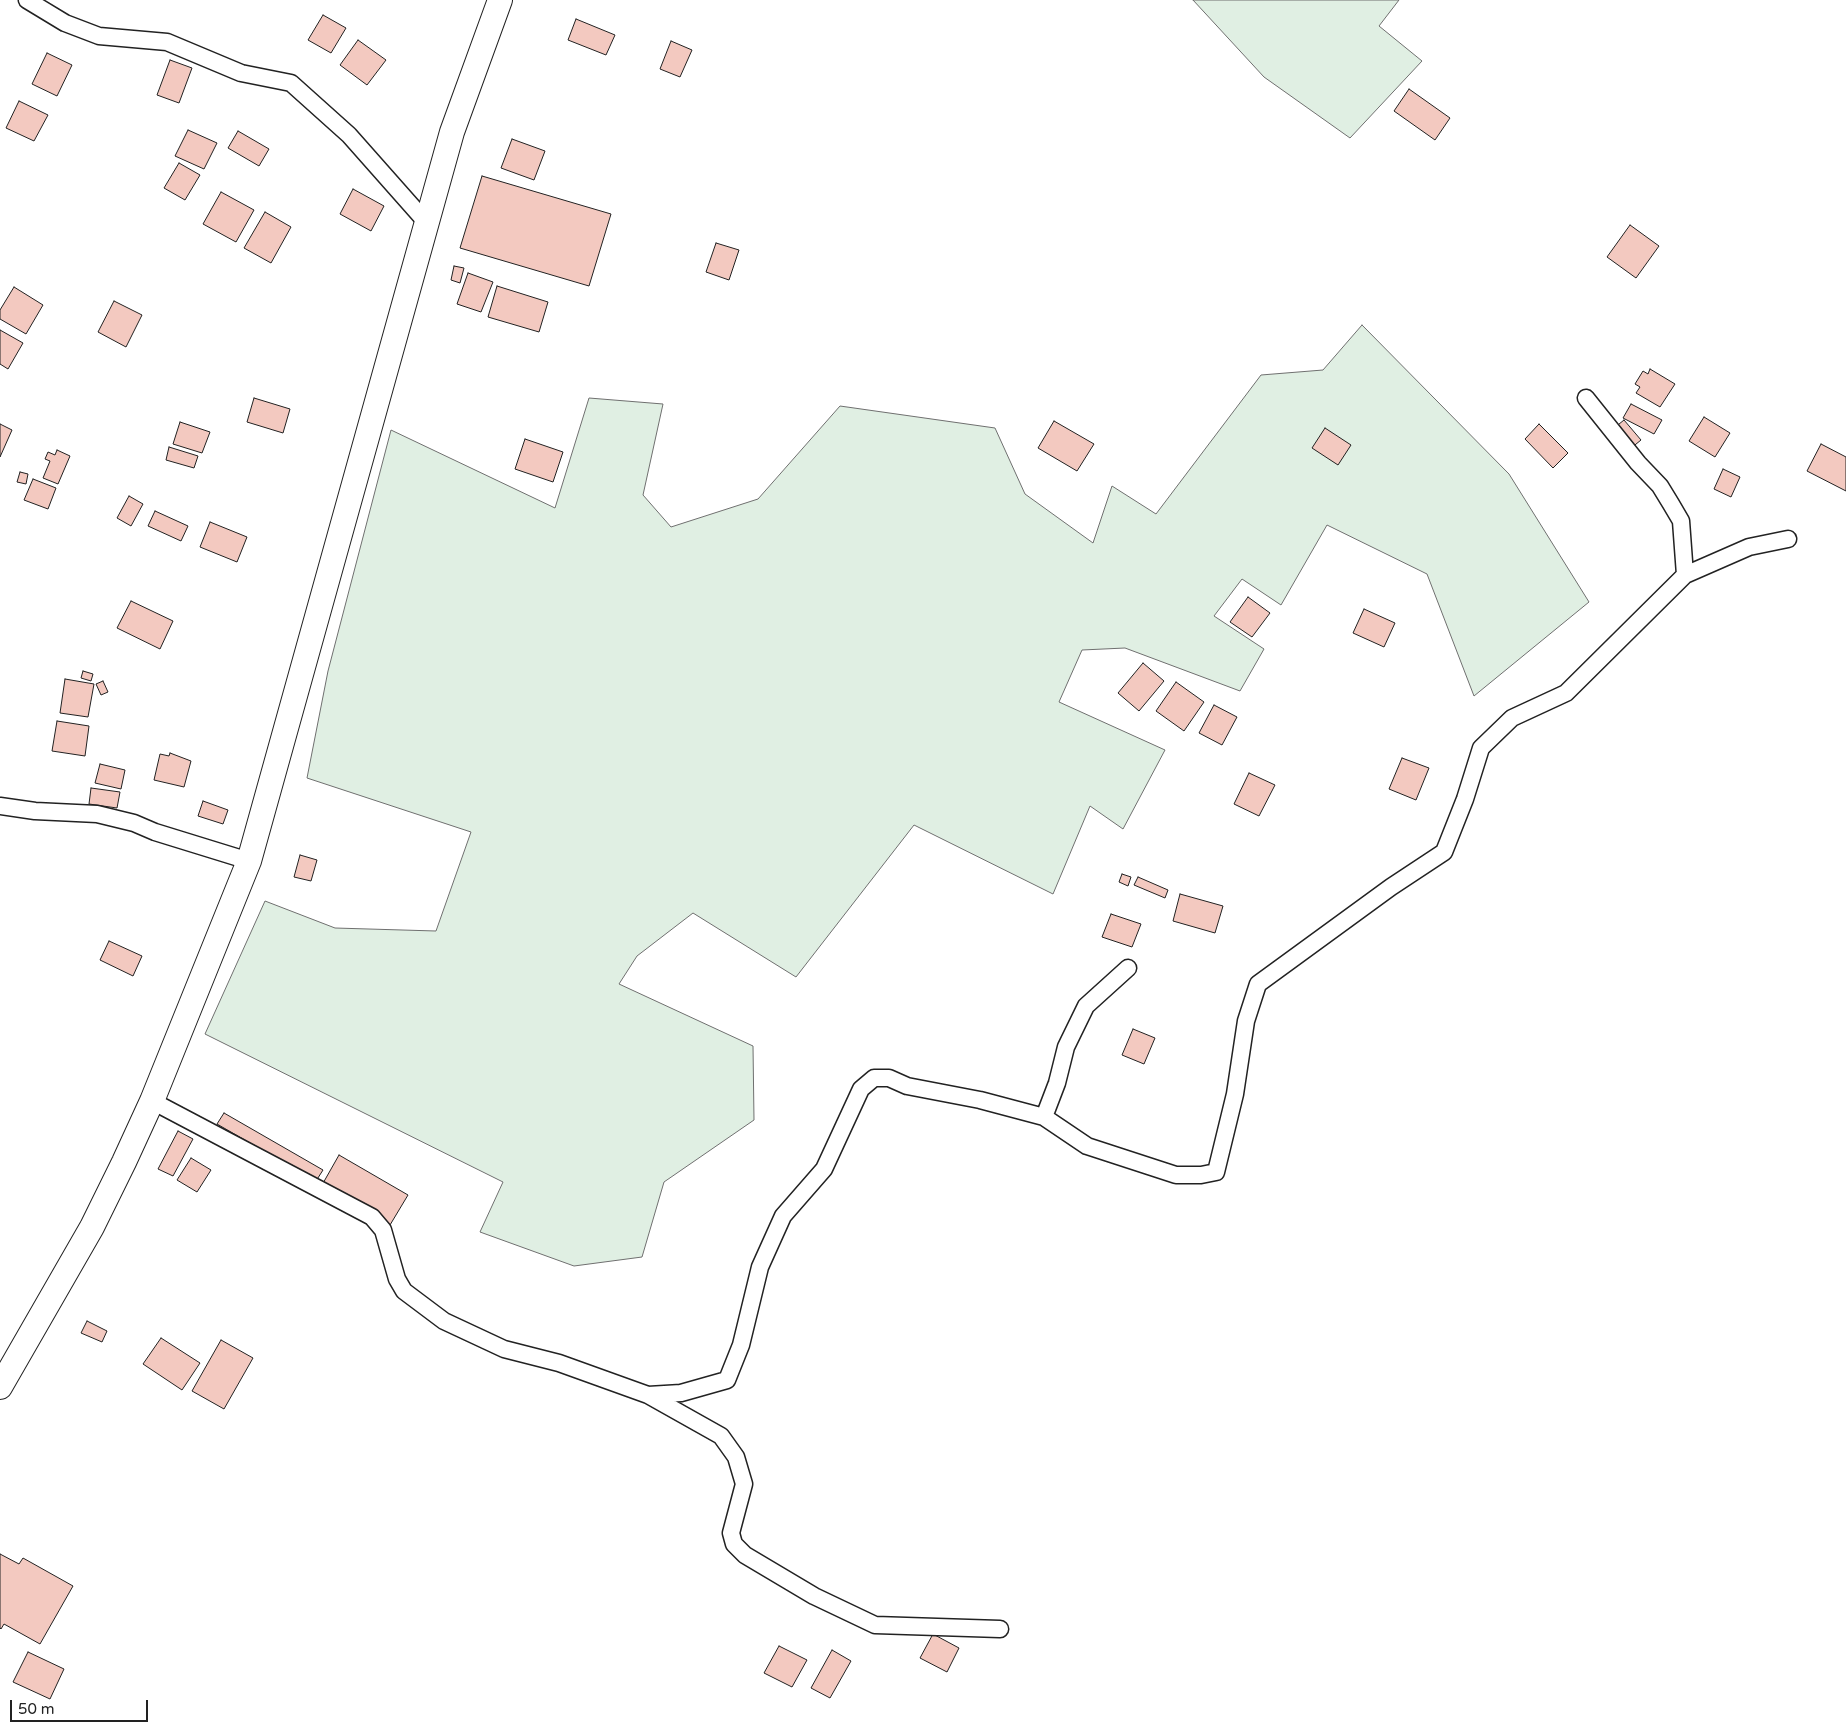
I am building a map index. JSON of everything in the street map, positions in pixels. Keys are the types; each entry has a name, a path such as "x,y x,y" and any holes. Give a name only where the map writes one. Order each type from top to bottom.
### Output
{"main road":[{"path":"0,1387 92,1227 152,1100 249,861 452,132 500,0"}],"street":[{"path":"27,0 65,23 99,36 167,42 241,73 292,83 349,135 426,222"},
{"path":"1586,398 1638,463 1660,486 1671,504 1680,521 1685,575"},
{"path":"648,1395 681,1393 727,1380 741,1345 760,1267 783,1216 824,1169 861,1089 874,1078 889,1078 907,1086 980,1100 1044,1117 1087,1146 1176,1175 1216,1172 1235,1094 1246,1021 1258,984 1391,887 1444,852 1465,799 1481,748 1512,718 1566,693 1685,575 1749,547 1788,539"},
{"path":"0,806 35,812 98,814 134,823 249,861"},
{"path":"1044,1117 1057,1083 1066,1047 1086,1006 1128,968"},
{"path":"152,1100 372,1217 383,1230 397,1279 404,1291 444,1321 504,1348 559,1362 648,1395 720,1436 736,1457 744,1484 731,1534 734,1544 745,1554 814,1596 875,1625 1000,1629"}],"green space":[{"path":"1193,0 1399,0 1379,26 1422,61 1350,138 1264,77"},
{"path":"1362,325 1509,474 1589,602 1474,696 1427,574 1327,525 1281,605 1242,579 1214,616 1264,649 1240,691 1125,648 1082,650 1059,702 1165,750 1123,829 1090,806 1053,894 914,825 796,977 693,913 637,956 619,984 753,1046 754,1120 664,1182 642,1257 574,1266 480,1232 503,1182 205,1034 265,901 335,928 436,931 471,832 307,778 328,671 391,430 555,508 589,398 663,404 643,495 671,527 758,499 840,406 995,428 1025,494 1093,543 1112,486 1156,514 1261,375 1323,370"}],"building":[{"path":"323,15 346,28 331,53 308,40"},
{"path":"576,19 615,35 606,55 568,40"},
{"path":"358,40 386,60 367,85 340,65"},
{"path":"671,41 692,50 680,77 660,69"},
{"path":"47,53 72,65 57,96 32,84"},
{"path":"170,60 192,68 179,103 157,95"},
{"path":"1409,89 1450,118 1435,140 1394,111"},
{"path":"19,101 48,115 34,141 6,128"},
{"path":"188,130 217,143 204,169 175,156"},
{"path":"238,131 269,149 259,166 228,148"},
{"path":"512,139 545,151 534,180 501,168"},
{"path":"179,163 200,175 185,200 164,188"},
{"path":"482,176 611,214 589,286 460,248"},
{"path":"353,189 384,206 371,231 340,214"},
{"path":"221,192 254,210 236,242 203,224"},
{"path":"265,212 291,227 271,263 244,248"},
{"path":"1630,225 1659,246 1636,278 1607,257"},
{"path":"716,243 739,250 729,280 706,272"},
{"path":"454,266 464,268 460,283 451,280"},
{"path":"468,273 493,282 481,312 457,304"},
{"path":"497,286 548,302 539,332 488,317"},
{"path":"14,287 43,305 26,334 0,319 0,310"},
{"path":"114,301 142,315 126,347 98,332"},
{"path":"0,330 23,343 8,369 0,364"},
{"path":"1650,369 1675,384 1660,407 1636,393 1640,387 1635,384 1643,371 1648,374"},
{"path":"254,398 290,409 283,433 247,422"},
{"path":"1631,404 1662,420 1654,434 1623,418"},
{"path":"1704,417 1730,433 1715,457 1689,441"},
{"path":"1624,420 1641,440 1630,449 1613,429"},
{"path":"1054,421 1094,444 1077,471 1038,448"},
{"path":"180,422 210,432 202,453 173,444"},
{"path":"0,424 12,430 0,457"},
{"path":"1539,424 1568,453 1553,468 1525,439"},
{"path":"1325,428 1351,445 1338,465 1312,448"},
{"path":"525,439 563,452 553,482 515,469"},
{"path":"1821,444 1846,457 1846,491 1807,471"},
{"path":"169,447 198,456 194,468 166,460"},
{"path":"57,450 70,456 58,484 43,478 50,461 45,459 48,452 55,455"},
{"path":"1723,469 1740,477 1731,497 1714,489"},
{"path":"20,472 28,474 26,484 17,482"},
{"path":"33,479 56,488 48,509 24,500"},
{"path":"129,496 143,504 131,526 117,518"},
{"path":"155,511 188,526 181,541 148,526"},
{"path":"210,522 247,537 237,562 200,547"},
{"path":"1248,597 1270,613 1252,637 1230,622"},
{"path":"131,601 173,621 160,649 117,628"},
{"path":"1364,609 1395,623 1384,647 1353,633"},
{"path":"1143,663 1164,681 1139,711 1118,693"},
{"path":"83,671 93,674 91,681 81,678"},
{"path":"65,679 94,684 88,717 60,713"},
{"path":"103,681 108,692 101,695 96,684"},
{"path":"1176,682 1204,702 1184,731 1156,711"},
{"path":"1214,705 1237,717 1222,745 1199,733"},
{"path":"57,721 89,726 85,756 52,751"},
{"path":"170,753 191,761 184,787 154,780 160,754 169,756"},
{"path":"1402,758 1429,768 1416,800 1389,789"},
{"path":"100,764 125,770 121,789 95,783"},
{"path":"1249,773 1275,785 1259,816 1234,804"},
{"path":"91,788 120,792 117,808 89,804"},
{"path":"203,801 228,810 223,824 198,816"},
{"path":"300,855 317,860 311,881 294,877"},
{"path":"1122,874 1131,877 1128,886 1119,882"},
{"path":"1138,877 1168,890 1165,898 1134,885"},
{"path":"1180,894 1223,906 1215,933 1173,921"},
{"path":"1111,914 1141,924 1132,947 1102,937"},
{"path":"109,941 142,956 133,976 100,960"},
{"path":"1133,1029 1155,1038 1144,1064 1122,1055"},
{"path":"224,1113 323,1170 316,1181 217,1124"},
{"path":"178,1131 193,1139 173,1176 158,1169"},
{"path":"339,1155 408,1195 390,1225 322,1185"},
{"path":"191,1158 211,1170 197,1192 177,1180"},
{"path":"87,1321 107,1331 102,1342 81,1333"},
{"path":"161,1338 200,1363 182,1390 143,1364"},
{"path":"221,1340 253,1358 224,1409 192,1391"},
{"path":"0,1554 19,1564 23,1558 73,1586 40,1644 4,1624 0,1628"},
{"path":"933,1634 959,1648 947,1672 920,1658"},
{"path":"779,1646 807,1660 792,1687 764,1673"},
{"path":"832,1650 851,1661 830,1698 811,1688"},
{"path":"28,1652 64,1669 50,1699 13,1682"}]}
